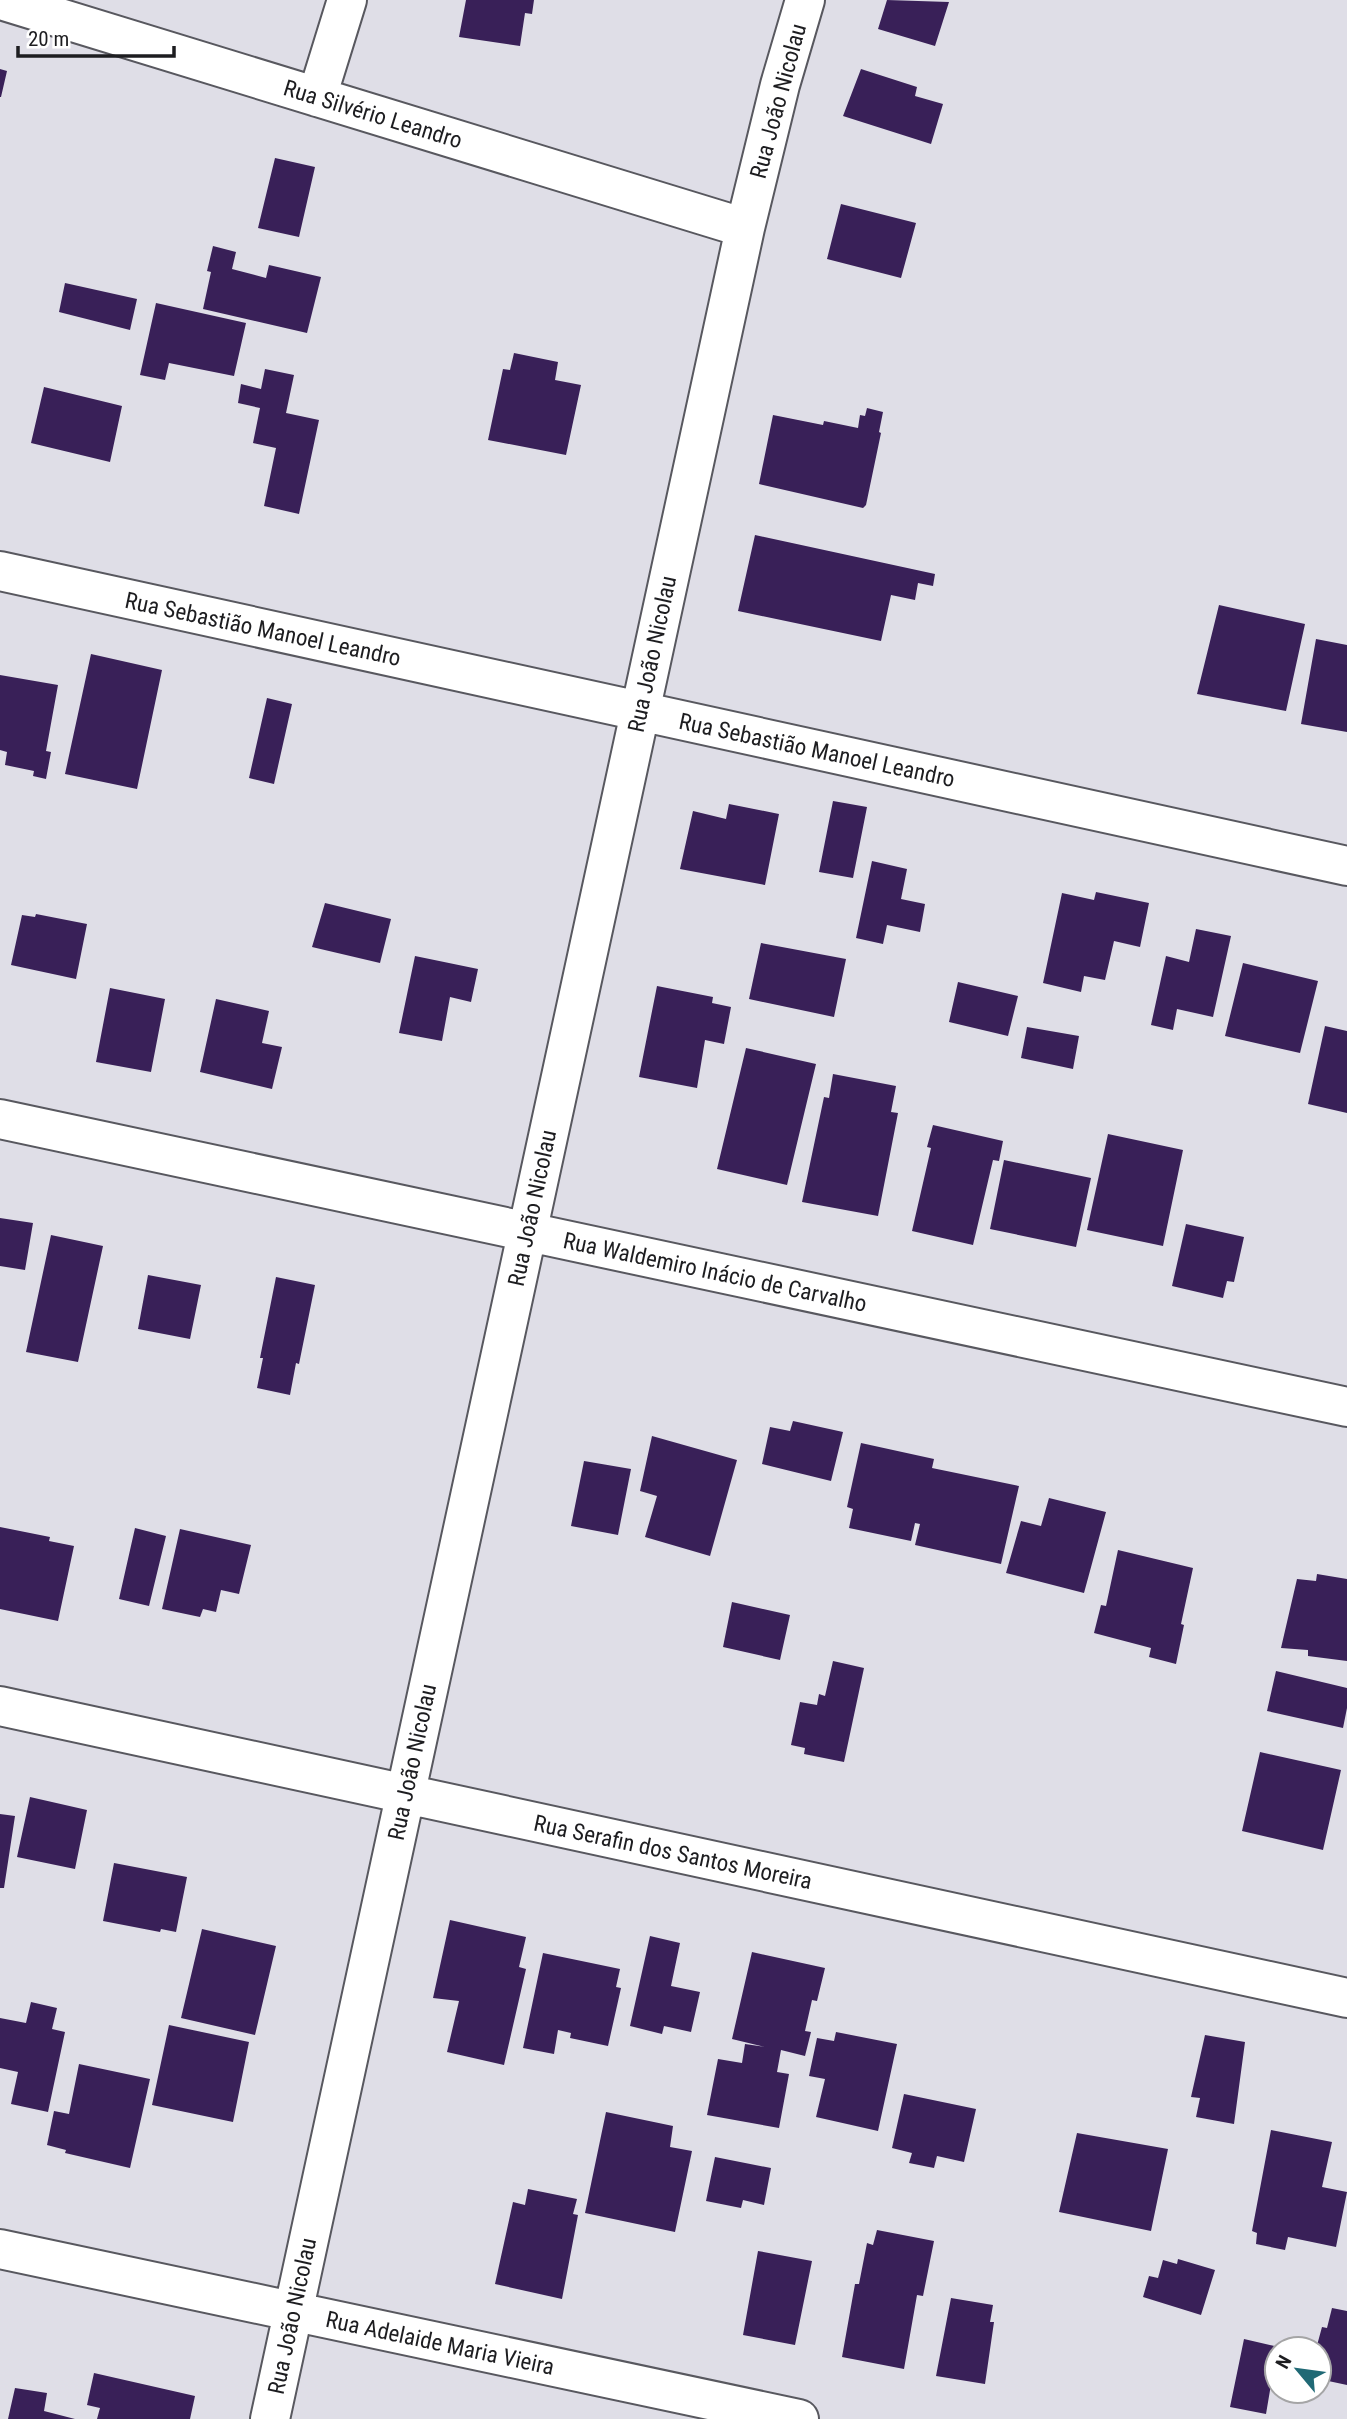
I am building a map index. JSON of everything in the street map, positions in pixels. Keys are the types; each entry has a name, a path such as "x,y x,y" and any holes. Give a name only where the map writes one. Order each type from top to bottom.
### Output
{"street":[{"name":"Rua Silvério Leandro","path":"1,0 745,228"},
{"path":"317,97 346,0"},
{"name":"Rua João Nicolau","path":"270,2419 745,228 780,85 806,0"},
{"name":"Rua Sebastião Manoel Leandro","path":"0,571 1347,866"},
{"name":"Rua Waldemiro Inácio de Carvalho","path":"0,1119 1347,1407"},
{"name":"Rua Serafin dos Santos Moreira","path":"0,1706 1347,1998"},
{"name":"Rua Adelaide Maria Vieira","path":"0,2249 799,2419"}],"building":[{"path":"466,0 534,0 532,14 525,13 520,46 459,37"},
{"path":"887,0 949,2 935,46 878,29"},
{"path":"0,69 7,71 1,97 0,97"},
{"path":"861,69 917,87 915,96 943,104 931,144 843,116"},
{"path":"275,158 315,167 299,237 258,228"},
{"path":"841,204 916,223 901,278 827,259"},
{"path":"213,246 236,252 232,269 266,278 269,265 321,277 307,333 203,309 211,272 207,271"},
{"path":"65,283 137,299 130,330 59,312"},
{"path":"156,303 246,323 234,376 169,363 165,380 140,375"},
{"path":"514,353 558,362 555,380 581,385 566,455 488,440 503,369 510,370"},
{"path":"265,369 294,375 286,413 319,420 299,514 264,506 276,448 253,443 260,408 238,403 241,384 261,389"},
{"path":"44,387 122,406 110,462 31,443"},
{"path":"867,408 883,412 866,505 863,508 759,484 773,415 823,425 824,421 858,428 860,415 865,416"},
{"path":"755,535 935,574 933,586 918,583 915,600 891,595 881,641 738,611"},
{"path":"1219,605 1305,624 1286,711 1197,694"},
{"path":"1316,639 1347,645 1347,732 1301,724"},
{"path":"91,654 162,670 137,789 65,774"},
{"path":"0,675 58,685 46,751 51,752 46,779 33,776 34,771 5,765 7,752 0,750"},
{"path":"267,698 292,704 274,784 249,778"},
{"path":"833,801 867,807 853,878 819,872"},
{"path":"729,804 779,814 765,885 680,869 693,811 726,819"},
{"path":"872,861 907,869 901,899 925,904 920,932 887,925 883,944 856,938"},
{"path":"1096,892 1149,903 1140,947 1114,941 1105,980 1084,976 1081,992 1043,983 1062,893 1094,900"},
{"path":"325,903 391,919 380,963 312,947"},
{"path":"36,914 87,924 76,979 11,965 22,915 35,917"},
{"path":"1196,929 1231,936 1213,1017 1177,1009 1173,1030 1151,1025 1166,956 1189,962"},
{"path":"761,943 846,959 834,1017 749,999"},
{"path":"415,956 478,969 471,1002 450,997 442,1041 399,1033"},
{"path":"1243,963 1318,981 1300,1053 1225,1036"},
{"path":"958,982 1018,996 1008,1036 949,1022"},
{"path":"657,986 713,997 712,1003 731,1007 724,1044 705,1040 697,1088 639,1077"},
{"path":"110,988 165,999 151,1072 96,1062"},
{"path":"216,999 269,1011 262,1043 282,1047 272,1089 200,1072"},
{"path":"1325,1026 1347,1031 1347,1113 1308,1104"},
{"path":"1027,1027 1079,1036 1073,1069 1021,1058"},
{"path":"746,1048 816,1064 787,1185 717,1169"},
{"path":"833,1074 896,1086 891,1112 898,1113 878,1216 802,1202 824,1097 829,1098"},
{"path":"933,1125 1003,1141 999,1161 993,1160 973,1245 912,1231 931,1148 927,1147"},
{"path":"1108,1134 1183,1150 1163,1246 1087,1230"},
{"path":"1004,1160 1091,1178 1076,1247 990,1229"},
{"path":"0,1218 33,1223 25,1270 0,1266"},
{"path":"1186,1224 1244,1237 1234,1282 1227,1281 1223,1298 1172,1286"},
{"path":"51,1235 103,1246 78,1362 26,1352"},
{"path":"148,1275 201,1285 190,1339 138,1329"},
{"path":"276,1277 315,1285 290,1395 257,1388 263,1358 260,1358"},
{"path":"793,1421 843,1432 831,1481 762,1464 770,1427 790,1431"},
{"path":"652,1436 737,1460 710,1556 645,1537 657,1496 640,1491"},
{"path":"861,1443 934,1459 932,1468 1019,1486 1001,1564 915,1545 920,1524 915,1523 911,1541 849,1528 853,1509 847,1507"},
{"path":"584,1461 631,1469 618,1535 571,1526"},
{"path":"1049,1498 1106,1512 1084,1593 1006,1573 1021,1521 1041,1526"},
{"path":"0,1527 50,1537 49,1541 74,1546 58,1621 0,1609"},
{"path":"135,1528 166,1536 149,1606 119,1599"},
{"path":"180,1529 251,1545 239,1594 221,1590 216,1612 203,1609 200,1617 162,1609"},
{"path":"1118,1550 1193,1568 1176,1664 1149,1657 1151,1648 1094,1633 1101,1605 1106,1606"},
{"path":"1317,1574 1347,1579 1347,1661 1308,1656 1308,1650 1281,1648 1297,1579 1316,1581"},
{"path":"732,1602 790,1615 780,1660 723,1647"},
{"path":"833,1661 864,1668 844,1762 804,1754 805,1748 791,1745 800,1702 817,1705 819,1694 825,1696"},
{"path":"1276,1671 1347,1688 1343,1728 1267,1711"},
{"path":"1260,1752 1341,1770 1323,1850 1242,1831"},
{"path":"30,1797 87,1810 75,1869 17,1857"},
{"path":"0,1814 15,1816 4,1888 0,1888"},
{"path":"114,1863 187,1877 176,1932 161,1929 160,1932 103,1921"},
{"path":"450,1920 526,1937 519,1967 526,1969 504,2065 447,2052 459,2001 433,1998"},
{"path":"202,1929 276,1946 255,2035 181,2018"},
{"path":"650,1936 680,1943 671,1986 700,1992 691,2032 664,2026 662,2034 630,2026"},
{"path":"752,1952 825,1968 817,2001 812,2000 805,2031 811,2032 805,2056 781,2050 777,2072 789,2074 779,2128 707,2115 718,2059 742,2063 745,2044 765,2047 732,2039"},
{"path":"543,1953 620,1969 616,1987 621,1988 608,2046 570,2038 571,2033 558,2030 554,2054 523,2048"},
{"path":"31,2002 57,2008 52,2029 65,2032 48,2112 11,2104 18,2072 0,2068 0,2018 26,2023"},
{"path":"169,2025 249,2042 233,2122 152,2105"},
{"path":"836,2032 897,2044 878,2131 816,2117 825,2079 809,2076 817,2038 834,2041"},
{"path":"1205,2035 1245,2042 1234,2124 1196,2117 1200,2098 1191,2097"},
{"path":"79,2064 150,2079 130,2168 65,2153 66,2150 47,2145 54,2111 69,2114"},
{"path":"904,2094 976,2109 964,2162 937,2156 934,2168 909,2163 912,2153 892,2148"},
{"path":"606,2112 673,2126 670,2147 692,2151 675,2232 585,2213"},
{"path":"1271,2130 1332,2142 1322,2187 1347,2192 1336,2247 1288,2237 1285,2250 1256,2244 1257,2233 1252,2231"},
{"path":"1077,2133 1168,2149 1151,2231 1059,2212"},
{"path":"715,2157 771,2168 764,2205 743,2200 741,2208 706,2201"},
{"path":"528,2189 577,2199 573,2214 578,2215 562,2299 495,2284 513,2202 525,2205"},
{"path":"877,2230 934,2241 923,2296 917,2295 904,2369 842,2357 855,2284 859,2284 867,2243 873,2245"},
{"path":"758,2251 812,2261 795,2345 743,2335"},
{"path":"1178,2259 1215,2270 1201,2315 1143,2297 1149,2276 1158,2278 1163,2260 1177,2264"},
{"path":"951,2298 993,2305 990,2322 994,2322 985,2384 936,2376"},
{"path":"1332,2308 1347,2311 1347,2385 1333,2382 1333,2335 1320,2335 1322,2327 1327,2328"},
{"path":"1244,2339 1263,2343 1263,2405 1268,2405 1266,2414 1230,2407"},
{"path":"94,2373 195,2396 190,2419 97,2419 100,2408 87,2405"},
{"path":"15,2388 47,2393 44,2411 75,2419 8,2419"}]}
